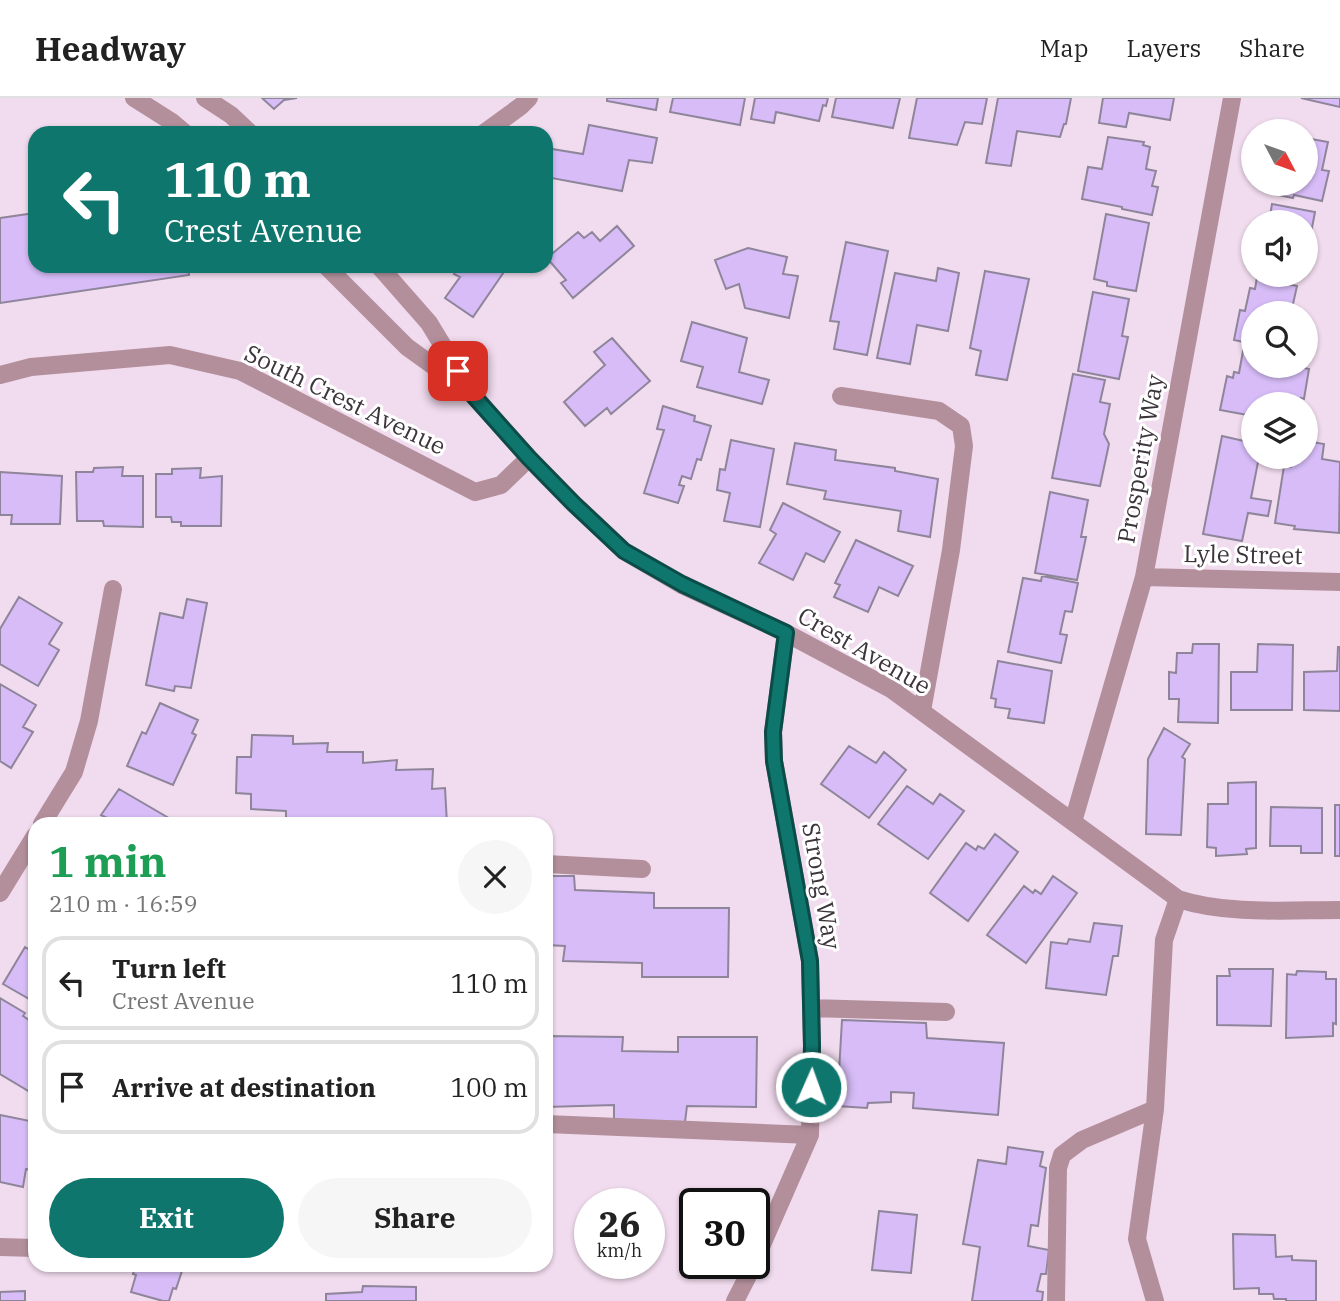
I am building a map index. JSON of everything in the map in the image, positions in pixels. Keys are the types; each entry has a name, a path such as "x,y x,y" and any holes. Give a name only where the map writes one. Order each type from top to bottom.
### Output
{"street":[{"path":"134,98 177,126"},
{"path":"205,98 243,126"},
{"path":"494,126 529,98"},
{"name":"Prosperity Way","path":"1073,822 1144,577 1232,98"},
{"name":"Crest Avenue","path":"333,273 407,347 472,394"},
{"name":"Crest Avenue","path":"385,273 429,323 472,394 529,458 624,551 682,584 786,633 891,690 1178,899 1196,905 1231,909 1340,910"},
{"name":"South Crest Avenue","path":"0,375 31,367 170,355 240,371 475,492 501,485 529,458"},
{"path":"841,396 939,411 961,426 964,446 951,550 922,712"},
{"name":"Lyle Street","path":"1144,577 1340,582"},
{"path":"46,817 74,772 89,721 113,589"},
{"name":"Strong Way","path":"770,1226 810,1135 810,961 774,761 773,732 786,633"},
{"path":"0,892 28,847"},
{"path":"553,864 642,869"},
{"path":"1155,1301 1137,1239 1155,1110 1164,940 1178,899"},
{"path":"811,1008 946,1012"},
{"path":"1056,1301 1058,1168 1062,1156 1082,1140 1155,1110"},
{"path":"553,1124 810,1135"},
{"path":"0,1247 28,1248"},
{"name":"Strong Way","path":"735,1301 746,1279"}],"building":[{"path":"262,98 297,98 284,100 274,109"},
{"path":"607,98 658,98 656,110 607,101"},
{"path":"673,98 745,98 740,125 670,112"},
{"path":"755,98 828,98 826,106 823,105 819,121 776,112 774,123 751,119"},
{"path":"836,98 900,98 893,128 832,117"},
{"path":"917,98 987,98 982,124 965,122 957,145 909,138"},
{"path":"998,98 1071,98 1066,124 1060,137 1017,131 1011,166 986,163"},
{"path":"1103,98 1174,98 1170,120 1129,113 1126,127 1099,123"},
{"path":"1301,98 1340,98 1340,107"},
{"path":"589,125 657,138 652,163 629,160 622,191 553,178 553,149 583,154"},
{"path":"1108,137 1144,142 1143,145 1150,147 1146,169 1156,171 1152,186 1158,187 1152,215 1082,199 1088,167 1102,169"},
{"path":"1318,140 1328,142 1322,170 1329,171 1322,201 1299,196 1318,196"},
{"path":"1272,204 1304,210 1271,210"},
{"path":"28,214 28,273 189,275 0,303 0,218"},
{"path":"1106,214 1149,223 1136,291 1107,286 1107,282 1094,279"},
{"path":"617,226 634,246 573,298 561,283 566,280 553,265 553,253 578,232 584,238 592,232 600,241"},
{"path":"846,242 888,251 867,355 834,349 839,322 830,321"},
{"path":"748,248 787,257 783,274 798,276 789,318 745,308 739,284 726,289 715,260"},
{"path":"938,268 959,273 948,331 917,325 910,364 877,358 895,273 936,281"},
{"path":"985,271 1029,279 1007,380 976,375 981,351 970,348"},
{"path":"503,273 473,317 445,298 460,277 454,274"},
{"path":"1297,287 1294,301 1247,301 1250,288"},
{"path":"1093,292 1129,299 1122,336 1128,337 1119,379 1078,371"},
{"path":"1241,310 1241,341 1234,340"},
{"path":"692,322 747,338 739,372 769,380 762,404 697,387 703,367 681,361"},
{"path":"612,338 650,381 611,414 607,408 585,426 564,402 605,365 594,352"},
{"path":"1241,362 1241,378 1308,378 1305,392 1241,392 1241,414 1220,410 1227,376 1233,378 1234,372 1239,373"},
{"path":"1073,374 1105,380 1100,402 1110,404 1104,434 1109,444 1100,486 1052,478"},
{"path":"663,406 695,416 694,421 711,426 701,460 697,459 691,479 682,476 679,485 684,486 678,503 644,493 664,430 657,429"},
{"path":"1222,436 1241,440 1241,469 1257,469 1251,498 1271,501 1268,516 1248,513 1242,541 1203,534"},
{"path":"731,440 774,449 760,527 724,521 730,493 717,490 720,469 725,470"},
{"path":"795,443 836,450 835,460 895,468 895,471 938,479 930,537 898,531 901,511 824,499 826,491 787,484"},
{"path":"1318,443 1324,444 1322,459 1340,462 1339,533 1294,529 1295,526 1275,523 1284,469 1318,469"},
{"path":"123,467 122,476 143,476 143,527 104,526 103,521 77,521 76,472"},
{"path":"201,468 200,478 222,476 221,526 181,526 181,522 172,522 171,517 156,517 156,474 172,474 172,469"},
{"path":"0,472 62,476 60,524 11,524 12,515 0,515"},
{"path":"1050,492 1088,500 1081,537 1086,537 1077,580 1035,573"},
{"path":"783,503 840,532 824,562 806,553 793,580 759,563 776,534 770,530"},
{"path":"856,540 913,566 898,596 879,587 868,612 834,597 840,585 835,583"},
{"path":"1042,576 1078,583 1072,612 1065,611 1060,634 1067,635 1061,663 1008,652 1023,578 1041,581"},
{"path":"19,597 62,623 49,644 59,650 38,686 0,664 0,629"},
{"path":"187,599 207,603 191,688 175,686 174,691 146,685 160,613 183,618"},
{"path":"1193,644 1219,644 1218,723 1178,722 1179,699 1169,699 1169,672 1176,673 1177,653 1192,653"},
{"path":"1258,644 1293,645 1292,710 1231,710 1231,672 1257,672"},
{"path":"1338,647 1340,711 1304,710 1304,672 1337,671"},
{"path":"998,661 1052,671 1044,723 1008,718 1010,709 995,707 996,699 991,698"},
{"path":"0,684 36,705 23,727 33,732 11,768 0,761"},
{"path":"160,703 198,720 192,733 196,735 173,785 127,766 142,732 146,734"},
{"path":"1164,728 1190,744 1182,757 1185,759 1181,835 1146,834 1148,759"},
{"path":"252,735 293,736 293,744 328,743 327,752 363,752 363,763 397,760 396,770 433,769 432,789 445,788 447,817 286,817 286,811 251,809 251,794 236,793 237,757 251,757"},
{"path":"849,746 876,763 884,752 906,770 869,818 821,784"},
{"path":"1256,782 1256,848 1246,849 1247,854 1216,856 1216,848 1207,847 1208,804 1228,804 1228,783"},
{"path":"907,786 933,804 940,794 964,811 928,859 878,824"},
{"path":"119,789 167,817 105,817 101,815"},
{"path":"1335,805 1340,805 1340,856 1335,856"},
{"path":"1271,807 1322,808 1322,853 1301,853 1301,846 1270,846"},
{"path":"995,834 1018,852 968,921 930,893 966,843 976,850 978,846 984,849"},
{"path":"553,876 574,876 575,890 654,893 654,908 729,908 728,977 642,977 642,963 563,961 565,946 553,945"},
{"path":"1053,876 1077,893 1026,963 987,935 1024,886 1033,893 1035,890 1041,894"},
{"path":"1094,923 1122,926 1118,956 1113,956 1106,995 1046,988 1051,942 1067,944 1069,939 1090,942"},
{"path":"25,947 28,949 28,998 3,984"},
{"path":"1229,969 1273,969 1271,1026 1217,1025 1217,976 1230,976"},
{"path":"1297,971 1326,972 1326,979 1336,979 1336,1024 1333,1023 1333,1036 1286,1038 1287,974 1296,975"},
{"path":"0,998 25,1013 23,1016 28,1019 28,1091 0,1074"},
{"path":"842,1020 926,1023 927,1038 1004,1043 998,1115 913,1108 914,1093 891,1092 891,1102 868,1103 867,1108 837,1106"},
{"path":"553,1036 623,1037 622,1051 678,1052 678,1037 757,1037 756,1107 687,1106 685,1122 614,1121 614,1105 553,1107"},
{"path":"0,1115 28,1121 28,1170 23,1187 0,1182"},
{"path":"1008,1147 1043,1152 1040,1166 1046,1168 1038,1226 1031,1225 1028,1246 1049,1250 1046,1274 1041,1274 1037,1291 1043,1292 1042,1301 972,1301 980,1247 963,1244 978,1160 1006,1164"},
{"path":"879,1211 917,1215 911,1273 872,1270"},
{"path":"1233,1234 1275,1235 1276,1257 1292,1256 1292,1260 1316,1261 1316,1301 1274,1299 1273,1294 1259,1294 1259,1288 1234,1289"},
{"path":"182,1272 169,1301 131,1292 136,1275 133,1274"},
{"path":"363,1286 416,1287 416,1301 326,1301 326,1294 362,1292"},
{"path":"25,1291 25,1301 0,1301 0,1292"}],"route":[{"path":"458,371 472,394 529,458 624,551 682,584 786,633 773,732 774,761 810,961 811,1087"}]}
